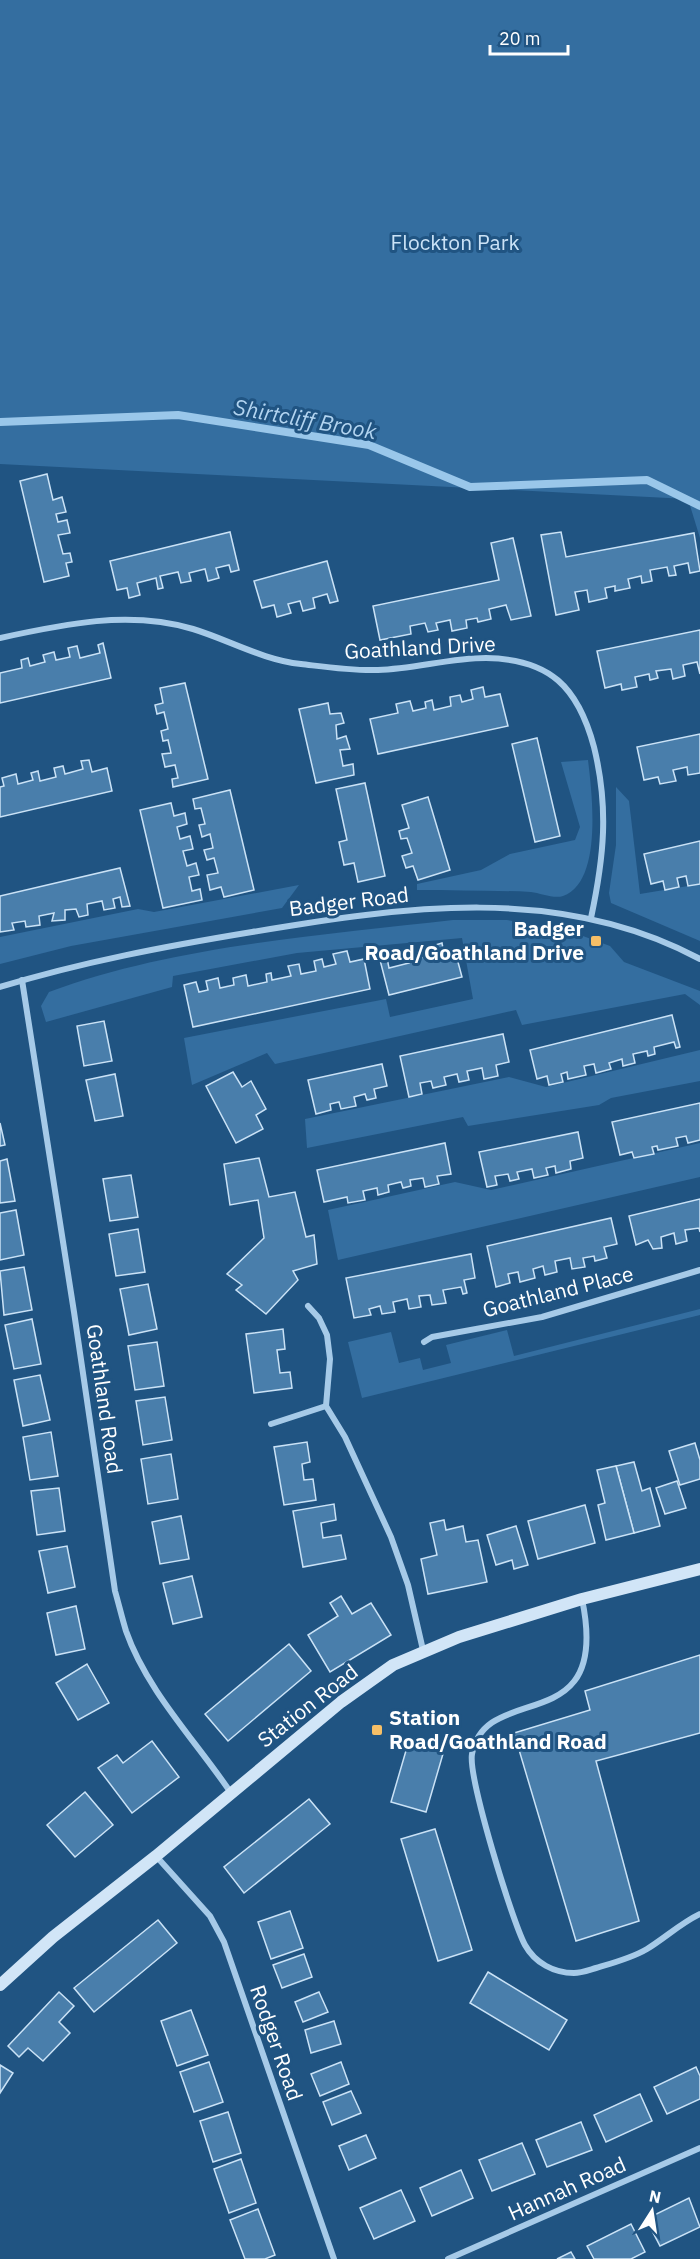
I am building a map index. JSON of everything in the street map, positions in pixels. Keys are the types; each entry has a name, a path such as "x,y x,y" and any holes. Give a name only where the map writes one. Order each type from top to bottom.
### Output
{"main road":[{"name":"Station Road","path":"0,1985 53,1937 156,1856 231,1792 365,1684 393,1665 459,1636 582,1599 700,1569"}],"street":[{"name":"Goathland Drive","path":"0,638 99,620 129,619 194,629 292,663 377,670 488,658 525,663 549,672 564,683 577,700 589,728 602,788 605,820 604,848 591,918"},
{"name":"Badger Road","path":"0,987 168,945 400,911 514,907 591,918 640,932 700,958"},
{"name":"Goathland Road","path":"22,980 115,1592 126,1633 142,1664 161,1695 231,1792"},
{"name":"Goathland Place","path":"424,1342 432,1337 542,1317 597,1303 700,1270"},
{"path":"308,1306 319,1318 327,1335 330,1359 326,1406 345,1437 392,1537 408,1585 423,1650"},
{"path":"271,1424 326,1406"},
{"path":"582,1599 589,1640 586,1657 573,1683 559,1696 542,1705 508,1713 490,1722 478,1736 472,1755 473,1778 501,1875 526,1946 539,1962 555,1971 576,1974 645,1950 700,1914"},
{"name":"Rodger Road","path":"156,1856 210,1916 224,1942 334,2259"},
{"name":"Hannah Road","path":"448,2259 700,2148"}],"green space":[{"name":"Flockton Park","path":"0,0 700,0 700,538 688,499 0,464"},
{"path":"588,760 592,835 590,856 576,887 559,897 531,892 417,890 417,884 481,870 510,854 575,840 580,827 561,762"},
{"path":"616,787 629,801 640,894 700,884 700,941 611,903 609,893 616,845"},
{"path":"299,885 282,908 71,946 0,964 0,937 138,909 154,912"},
{"path":"453,920 507,920 564,929 610,946 624,962 700,991 700,1005 685,994 522,1025 516,1010 275,1064 267,1053 192,1085 184,1038 386,999 390,1017 473,999 462,938 297,953 173,976 172,987 46,1022 41,1006 49,992 96,976 146,963 248,944"},
{"path":"700,1050 700,1081 611,1098 599,1105 468,1126 463,1117 307,1148 305,1119 509,1077 546,1087"},
{"path":"700,1143 700,1177 338,1260 328,1210 455,1182 491,1190"},
{"path":"700,1309 700,1315 362,1398 348,1342 391,1332 399,1363 420,1358 423,1370 451,1363 446,1345 507,1330 514,1356"}],"building":[{"path":"47,474 53,500 62,497 66,512 56,514 58,522 67,520 70,533 58,535 63,554 70,553 72,562 66,563 69,576 44,582 20,481"},
{"path":"230,532 239,570 231,572 229,565 216,568 219,578 208,581 205,569 189,573 191,581 181,583 178,572 160,576 163,588 158,589 156,578 137,583 140,595 129,598 127,588 117,590 110,561"},
{"path":"561,532 566,557 694,533 700,571 690,573 688,563 674,566 676,575 669,576 667,567 650,570 652,581 642,583 641,576 628,579 630,588 615,591 615,586 605,588 607,598 589,602 587,590 575,592 579,610 556,615 541,535"},
{"path":"513,538 531,616 511,620 506,605 489,609 491,619 478,622 477,618 466,620 467,628 452,631 450,620 436,623 438,630 428,632 425,623 410,626 411,634 380,640 373,606 499,580 491,543"},
{"path":"327,561 338,601 330,603 327,594 313,598 315,608 303,611 300,601 288,604 291,613 277,617 274,605 262,608 254,581"},
{"path":"700,630 700,674 697,662 683,665 685,676 673,679 671,669 656,671 658,678 650,680 649,674 635,677 637,687 622,690 621,684 605,688 597,651"},
{"path":"103,643 111,678 0,703 0,673 22,668 21,660 28,658 30,666 45,662 43,655 54,652 56,660 70,657 68,648 77,646 80,658 100,653 98,645"},
{"path":"185,683 208,779 173,787 172,779 178,778 175,765 165,767 162,754 171,753 168,740 163,741 161,731 168,729 164,712 157,714 155,705 163,703 160,688"},
{"path":"483,687 485,697 500,694 508,726 378,754 370,719 398,713 396,704 410,701 413,711 426,708 425,702 432,700 434,710 451,706 450,697 460,695 462,702 473,699 471,690"},
{"path":"328,703 330,714 341,713 344,723 336,725 337,739 346,736 350,749 340,750 343,766 353,764 354,775 316,783 299,709"},
{"path":"700,734 700,773 688,775 687,767 673,770 676,781 660,784 658,777 644,780 637,747"},
{"path":"537,738 560,836 535,842 512,744"},
{"path":"89,760 92,772 107,768 112,791 0,817 0,787 4,786 2,778 16,774 18,784 33,780 31,773 38,771 40,781 56,777 54,768 63,766 65,774 83,769 81,761"},
{"path":"365,783 385,876 358,882 354,863 344,865 339,842 347,840 336,789"},
{"path":"230,790 254,890 224,897 221,887 210,890 207,875 218,873 214,858 207,860 204,850 213,848 210,834 202,837 199,825 205,824 201,808 195,809 193,799"},
{"path":"428,797 450,870 418,880 413,866 406,868 402,856 412,853 407,838 401,839 399,831 409,828 402,805"},
{"path":"171,803 174,816 185,813 187,824 177,827 180,839 190,836 193,849 183,851 187,866 196,863 199,875 189,877 192,891 200,889 202,900 163,908 140,810"},
{"path":"700,841 700,884 688,886 686,876 677,878 679,887 665,890 663,881 651,884 644,854"},
{"path":"120,868 130,906 122,907 120,897 113,899 115,908 104,910 102,901 87,904 88,915 79,917 76,909 65,910 65,920 52,921 54,913 39,916 40,925 26,927 25,921 12,923 14,930 0,932 0,896"},
{"path":"442,943 444,954 455,951 462,977 389,995 380,960 387,958 389,968 409,963 406,954 415,951 417,959 431,955 429,947"},
{"path":"347,951 350,962 364,959 370,989 193,1027 184,985 196,982 199,992 208,990 206,981 218,978 220,988 234,985 233,978 246,975 248,986 267,982 266,974 271,973 272,980 291,976 288,966 299,964 301,974 316,971 314,961 322,959 324,967 336,964 333,954"},
{"path":"672,1015 680,1047 676,1048 674,1042 654,1047 655,1054 648,1056 647,1051 633,1054 635,1063 623,1066 622,1059 609,1063 611,1069 596,1073 594,1064 584,1066 586,1075 568,1079 567,1072 561,1074 563,1082 549,1085 547,1076 537,1079 530,1050"},
{"path":"104,1021 112,1061 84,1066 77,1026"},
{"path":"503,1034 509,1062 496,1065 498,1076 484,1079 482,1068 467,1071 469,1080 459,1082 457,1074 444,1077 446,1085 433,1088 431,1081 420,1083 422,1094 409,1097 400,1056"},
{"path":"382,1064 387,1086 374,1089 376,1098 367,1100 365,1094 354,1097 356,1106 341,1109 339,1102 330,1104 331,1110 316,1114 308,1080"},
{"path":"233,1072 242,1087 251,1081 266,1109 256,1115 263,1129 236,1143 206,1086"},
{"path":"115,1074 123,1116 95,1121 86,1080"},
{"path":"700,1103 700,1140 688,1143 686,1136 676,1138 678,1146 658,1150 657,1146 652,1147 654,1154 634,1158 632,1152 620,1155 612,1122"},
{"path":"0,1123 5,1145 0,1146"},
{"path":"578,1132 583,1158 570,1161 571,1169 556,1173 555,1166 546,1168 548,1175 534,1178 532,1169 517,1172 519,1179 510,1181 508,1174 495,1176 497,1185 487,1187 479,1152"},
{"path":"445,1143 451,1174 437,1176 439,1184 425,1187 423,1178 410,1180 411,1186 403,1188 401,1182 388,1185 389,1192 378,1195 377,1188 363,1191 365,1200 348,1203 347,1197 324,1202 317,1170"},
{"path":"259,1158 269,1197 295,1192 306,1237 314,1235 317,1264 293,1271 298,1280 266,1314 236,1290 242,1285 227,1274 264,1238 258,1200 230,1205 224,1164"},
{"path":"7,1159 15,1201 0,1203 0,1161"},
{"path":"131,1175 138,1217 110,1221 103,1179"},
{"path":"700,1199 700,1232 699,1228 685,1230 687,1241 676,1244 674,1233 661,1237 662,1248 653,1249 648,1240 636,1245 629,1216"},
{"path":"16,1210 24,1255 0,1260 0,1213"},
{"path":"611,1218 617,1244 604,1247 607,1258 595,1261 594,1256 583,1258 585,1267 572,1269 570,1258 555,1261 557,1272 545,1275 543,1266 533,1269 535,1278 520,1282 518,1272 508,1274 510,1283 496,1287 487,1246"},
{"path":"138,1229 145,1272 116,1276 109,1234"},
{"path":"471,1254 475,1278 464,1280 467,1293 463,1294 461,1287 443,1290 446,1303 432,1305 430,1295 419,1296 421,1307 409,1309 407,1299 393,1302 395,1312 382,1314 380,1306 369,1309 371,1315 354,1318 346,1278"},
{"path":"24,1267 32,1310 4,1315 0,1271"},
{"path":"148,1284 157,1329 129,1335 120,1289"},
{"path":"32,1319 41,1364 14,1369 5,1325"},
{"path":"283,1329 285,1349 277,1350 280,1373 290,1372 292,1388 254,1393 246,1334"},
{"path":"157,1342 164,1386 135,1390 128,1346"},
{"path":"40,1375 50,1420 23,1426 14,1380"},
{"path":"165,1397 172,1440 143,1445 136,1401"},
{"path":"51,1432 58,1476 30,1480 23,1437"},
{"path":"307,1442 310,1462 302,1464 304,1480 313,1479 316,1500 284,1505 274,1447"},
{"path":"695,1443 700,1460 700,1479 680,1485 669,1451"},
{"path":"171,1454 178,1499 148,1504 141,1459"},
{"path":"634,1462 642,1491 650,1488 660,1526 634,1533 616,1466"},
{"path":"616,1466 634,1533 606,1540 598,1505 605,1503 597,1470"},
{"path":"677,1481 686,1508 665,1514 656,1488"},
{"path":"59,1488 65,1531 37,1535 31,1491"},
{"path":"334,1504 336,1520 321,1523 323,1538 341,1535 346,1559 303,1567 293,1511"},
{"path":"585,1505 595,1543 538,1559 528,1521"},
{"path":"181,1516 189,1559 160,1564 152,1522"},
{"path":"444,1520 446,1530 463,1526 466,1542 478,1540 487,1582 428,1594 421,1559 437,1555 430,1523"},
{"path":"516,1526 528,1565 514,1569 512,1560 496,1565 487,1535"},
{"path":"67,1546 75,1587 48,1593 39,1551"},
{"path":"192,1576 202,1617 173,1624 163,1583"},
{"path":"341,1596 352,1614 371,1603 391,1635 330,1672 308,1635 338,1616 330,1603"},
{"path":"76,1606 85,1649 56,1655 47,1613"},
{"path":"289,1644 311,1671 228,1741 205,1714"},
{"path":"700,1655 700,1733 596,1761 639,1921 576,1941 514,1733 590,1710 585,1691"},
{"path":"87,1664 109,1703 78,1720 56,1683"},
{"path":"410,1737 445,1747 426,1812 391,1802"},
{"path":"152,1741 179,1777 132,1813 98,1768 117,1755 123,1763"},
{"path":"85,1792 113,1825 75,1857 47,1825"},
{"path":"309,1799 330,1824 244,1893 224,1867"},
{"path":"435,1829 472,1950 438,1961 401,1839"},
{"path":"290,1911 303,1948 271,1959 258,1922"},
{"path":"158,1920 177,1943 94,2012 74,1988"},
{"path":"304,1954 312,1977 282,1988 273,1965"},
{"path":"488,1972 567,2020 549,2050 470,2003"},
{"path":"59,1992 74,2006 59,2022 70,2033 43,2061 28,2048 19,2057 8,2046"},
{"path":"319,1992 328,2012 303,2022 295,2002"},
{"path":"191,2010 208,2055 177,2066 161,2021"},
{"path":"334,2021 341,2044 311,2053 305,2030"},
{"path":"209,2062 223,2102 194,2112 180,2072"},
{"path":"341,2062 349,2084 320,2096 311,2074"},
{"path":"0,2065 13,2073 0,2093"},
{"path":"696,2067 700,2076 700,2099 667,2114 654,2087"},
{"path":"351,2091 361,2113 332,2125 323,2102"},
{"path":"640,2094 652,2121 606,2142 594,2115"},
{"path":"228,2112 241,2153 213,2162 200,2121"},
{"path":"581,2122 592,2150 547,2167 536,2140"},
{"path":"366,2135 376,2158 349,2170 339,2146"},
{"path":"522,2143 535,2174 492,2191 479,2160"},
{"path":"241,2159 256,2203 229,2213 214,2169"},
{"path":"461,2170 473,2198 432,2216 420,2188"},
{"path":"401,2190 415,2221 374,2239 360,2208"},
{"path":"689,2198 700,2227 660,2246 646,2219"},
{"path":"258,2209 275,2255 265,2259 245,2259 230,2220"},
{"path":"631,2224 645,2252 631,2259 594,2259 587,2246"},
{"path":"571,2252 575,2259 557,2259"}],"waterway":[{"name":"Shirtcliff Brook","path":"0,422 178,415 369,445 470,487 647,480 700,506"}],"place":[{"name":"Badger Road/Goathland Drive","path":"596,941"},
{"name":"Station Road/Goathland Road","path":"377,1730"}]}
